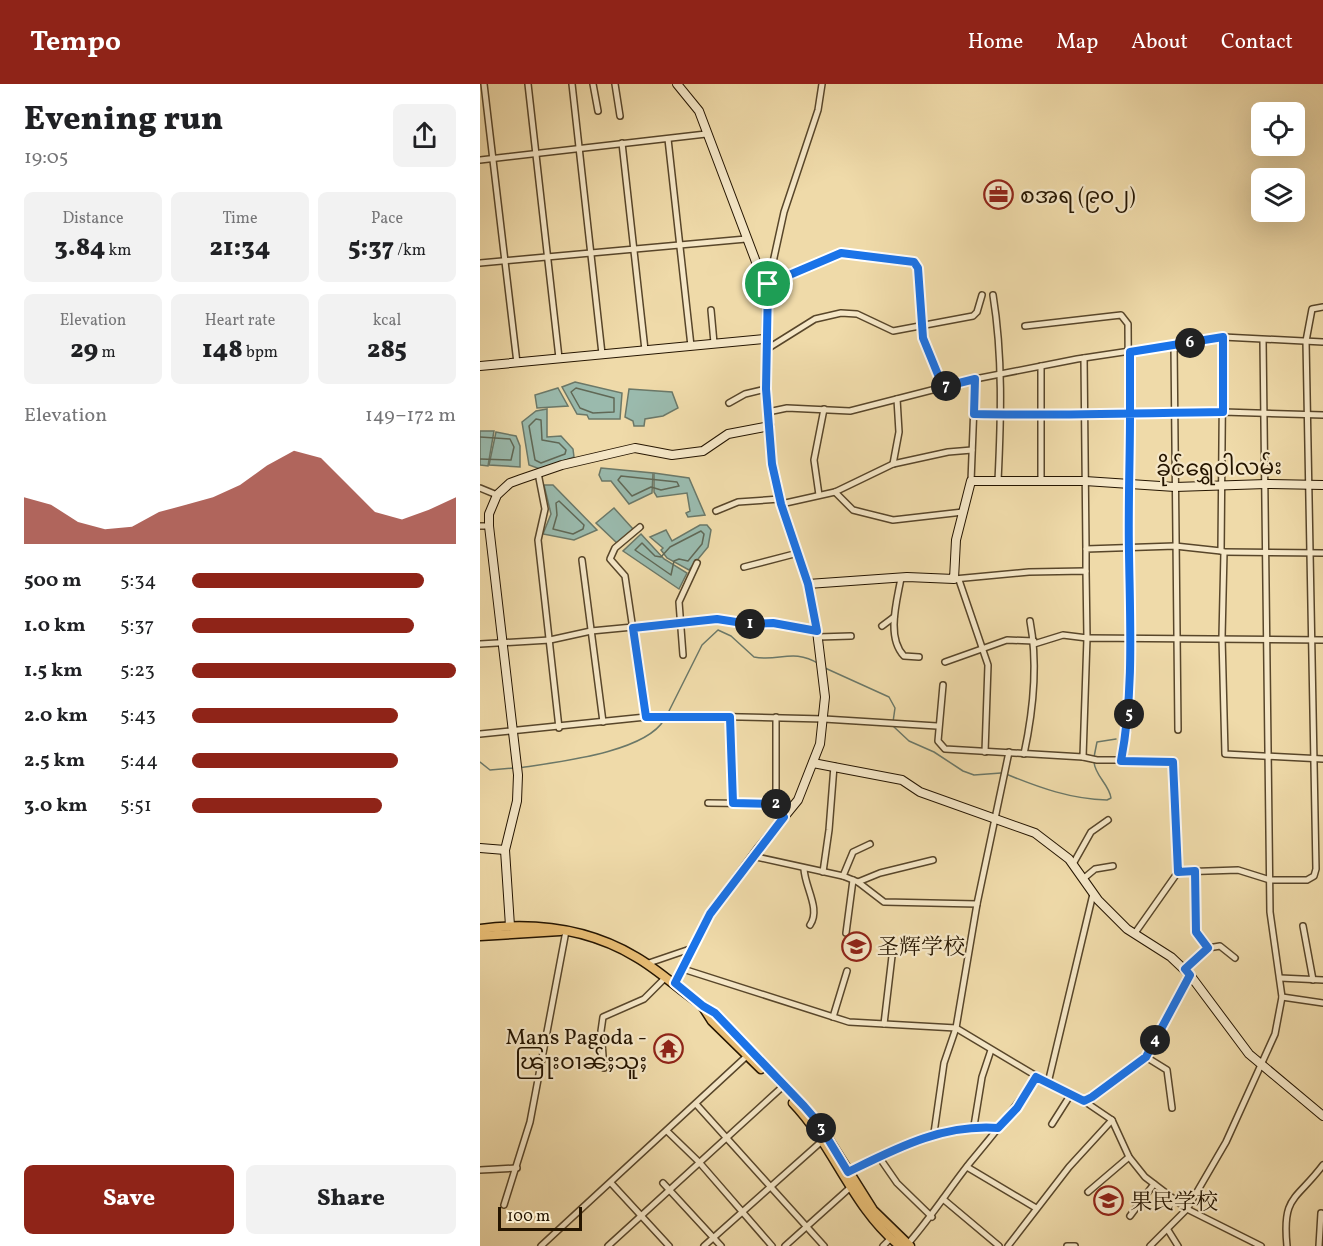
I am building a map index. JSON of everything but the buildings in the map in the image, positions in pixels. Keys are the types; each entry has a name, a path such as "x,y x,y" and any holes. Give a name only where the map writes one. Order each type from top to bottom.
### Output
{"main road":[{"path":"480,929 547,926 611,944 675,983 715,1013 800,1110 891,1238 906,1246"},
{"path":"480,936 565,931"},
{"path":"750,1053 817,1121 848,1172 852,1186 906,1246"}],"street":[{"path":"484,84 495,158 517,363"},
{"path":"528,84 559,358"},
{"path":"572,84 602,354"},
{"path":"593,84 598,111"},
{"path":"615,84 620,116"},
{"path":"677,84 699,111 746,239 767,288"},
{"path":"675,983 695,948 710,914 752,856 798,800 820,744 825,697 818,634 808,584 781,501 772,464 765,339 767,288 784,212 818,110 822,84"},
{"path":"480,160 706,134"},
{"path":"668,139 691,346"},
{"path":"622,143 645,350"},
{"path":"480,263 746,239"},
{"path":"767,288 841,253 914,262 918,268 923,338 943,387"},
{"path":"767,349 815,319 841,313 857,314 893,331 973,316 977,312 982,295"},
{"path":"993,295 999,335 1001,374 998,481"},
{"path":"1178,872 1238,870 1270,880 1307,880 1314,876 1316,869 1306,341 1312,309 1323,307"},
{"path":"711,310 714,344"},
{"path":"1025,326 1121,315 1128,324 1130,352 1129,722 1121,761"},
{"path":"768,412 787,408 850,411 975,379 1084,358 1223,337 1323,342"},
{"path":"1223,337 1221,485 1225,754 1323,759"},
{"path":"480,366 765,339"},
{"path":"1150,1246 1187,1209 1226,1142 1263,1065 1275,1034 1282,997 1270,912 1270,758 1263,340"},
{"path":"1174,345 1178,730"},
{"path":"1084,358 1090,759"},
{"path":"1041,366 1043,416 1041,481"},
{"path":"975,379 971,482 956,540 956,580 988,665 985,752"},
{"path":"729,403 745,394 766,389"},
{"path":"893,464 899,432 897,399"},
{"path":"819,495 814,460 824,409"},
{"path":"974,414 1043,416 1130,411 1323,416"},
{"path":"510,926 505,850 518,801 517,768 489,526 489,514 497,495 510,483 538,473 635,448 672,455 703,451 728,434 770,426"},
{"path":"716,511 738,502 781,501 835,492 893,464 948,452 972,450"},
{"path":"538,473 545,509 538,540 559,728"},
{"name":"ခိုင်ရွှေဝါလမ်း","path":"971,482 1085,481 1175,487 1323,485"},
{"path":"480,488 497,495"},
{"path":"835,492 853,510 893,520 963,512"},
{"path":"480,526 489,526"},
{"path":"640,527 610,555 612,563 625,576 646,717"},
{"path":"1086,549 1175,546 1222,552 1323,553"},
{"path":"744,567 798,553"},
{"path":"582,560 603,722"},
{"path":"683,655 679,602 698,563"},
{"path":"808,584 901,578 956,580 1029,572 1086,571"},
{"path":"901,578 894,617 897,642 901,654 919,657"},
{"path":"882,626 894,617"},
{"path":"480,644 550,640 591,631 717,619 749,624 773,623 818,634 851,636"},
{"path":"1024,754 1029,730 1034,642 1030,621"},
{"path":"945,662 1007,640 1034,642 1063,635 1087,638 1323,639"},
{"path":"943,685 937,726 938,741 945,749 1121,761 1173,762 1178,872 1135,933"},
{"path":"480,734 559,728 661,716 824,718 937,726"},
{"path":"730,717 733,803"},
{"path":"776,717 776,804 784,817"},
{"path":"934,1133 944,1063 956,1028 977,904 1009,752"},
{"path":"813,763 902,780 920,792 1035,833 1073,864 1093,894 1135,933 1187,972 1249,1054 1323,1116"},
{"path":"823,872 830,822 834,766"},
{"path":"708,802 776,804"},
{"path":"1073,864 1091,832 1108,820"},
{"path":"843,876 854,852 870,844"},
{"path":"480,848 505,850"},
{"path":"752,856 843,876 855,881 884,902 977,904"},
{"path":"855,881 933,860"},
{"path":"1083,879 1095,870 1113,866"},
{"path":"804,869 805,884 815,909 815,918 810,925"},
{"path":"1195,871 1196,932 1208,948"},
{"path":"846,933 855,881"},
{"path":"1048,1083 1093,894"},
{"path":"1303,926 1313,980"},
{"path":"504,1205 518,1168 531,1122 565,931"},
{"path":"1084,1101 1146,1057 1187,972 1208,948 1220,946 1235,958"},
{"path":"646,964 695,948"},
{"path":"884,1024 892,956"},
{"path":"683,969 849,1022 956,1028 1036,1077 1084,1101 1112,1120 1129,1157 1154,1184 1187,1209 1261,1246"},
{"path":"833,1017 847,971"},
{"path":"604,1068 601,1031 603,1017 644,999 666,977"},
{"path":"1280,978 1323,980"},
{"path":"1282,997 1323,1003"},
{"path":"974,1126 982,1077 992,1050"},
{"path":"541,1246 750,1053"},
{"path":"1146,1057 1167,1070 1173,1108"},
{"path":"906,1246 932,1217 943,1199 998,1128 1017,1108 1036,1077"},
{"path":"610,1246 780,1089"},
{"path":"1052,1124 1071,1094"},
{"path":"696,1104 725,1140 771,1185 824,1246"},
{"path":"1008,1246 1036,1208 1112,1120"},
{"path":"848,1172 934,1133 974,1126 998,1128"},
{"path":"667,1131 699,1162 772,1246"},
{"path":"704,1246 822,1141"},
{"path":"879,1157 897,1183 932,1217"},
{"path":"1088,1192 1129,1157"},
{"path":"1287,1246 1285,1220 1288,1206 1323,1164"},
{"path":"967,1167 1036,1208"},
{"path":"480,1170 518,1168"},
{"path":"611,1183 669,1246"},
{"path":"663,1183 721,1246"},
{"path":"1130,1216 1154,1184"},
{"path":"785,1246 852,1186"},
{"path":"943,1199 999,1246"},
{"path":"1319,1246 1321,1213"},
{"path":"1168,1230 1178,1246"},
{"path":"883,1246 891,1238"},
{"path":"1067,1246 1075,1246"}],"water":[{"path":"575,382 622,393 620,419 589,419 587,415 577,414 562,387"},
{"path":"558,388 568,406 537,408 535,395"},
{"path":"629,389 672,392 678,408 663,416 645,419 644,426 634,426 633,421 625,417"},
{"path":"547,409 547,437 561,436 573,449 574,457 540,469 529,465 522,422 536,411"},
{"path":"480,431 494,431 488,466 480,465"},
{"path":"496,432 516,436 520,446 520,467 489,465"},
{"path":"601,468 653,473 652,493 629,504 611,481 602,481 599,475"},
{"path":"654,473 689,478 705,515 688,517 686,513 690,511 687,493 657,497 654,492"},
{"path":"544,485 553,485 597,530 574,540 543,534 551,514"},
{"path":"614,508 633,529 618,544 596,523"},
{"path":"700,525 707,525 711,530 708,547 689,570 667,558 661,550 663,548 650,537 666,530 672,541"},
{"path":"641,534 664,559 687,573 679,589 623,551"}],"waterway":[{"path":"668,713 702,645 718,630 731,636 754,657 794,656 810,659 819,664"},
{"path":"825,668 889,697 895,708 893,722"},
{"path":"519,768 576,759 619,748 638,741 654,731 664,720"},
{"path":"893,726 909,741 934,752 963,771 974,775 1001,773"},
{"path":"1094,757 1097,742 1116,739"},
{"path":"480,762 490,770 514,768"},
{"path":"1006,774 1056,792 1107,800 1111,798 1110,793 1097,772 1094,762"}],"place":[{"name":"စအရ (၉၀၂)","path":"999,195"},
{"name":"圣辉学校","path":"856,946"},
{"name":"Mans Pagoda - ၽြႃးဝၢၼ်ႈသူႈ","path":"668,1049"},
{"name":"果民学校","path":"1109,1201"}],"route":[{"path":"768,284 765,339 766,389 772,464 781,504 808,584 817,631 773,623 749,624 717,619 633,628 646,717 730,717 733,803 776,804 784,817 710,914 695,948 675,983 715,1013 804,1106 817,1121 848,1172 894,1149 934,1133 974,1126 998,1128 1017,1108 1036,1077 1084,1101 1092,1097 1146,1057 1190,975 1185,969 1208,948 1196,932 1195,871 1178,872 1175,766 1169,760 1121,761 1129,722 1128,548 1130,415 1130,411 1130,352 1223,337 1223,412 1130,411 1084,412 1043,416 974,414 975,379 943,387 927,351 923,338 918,268 914,262 858,253 841,253 768,284"}]}
